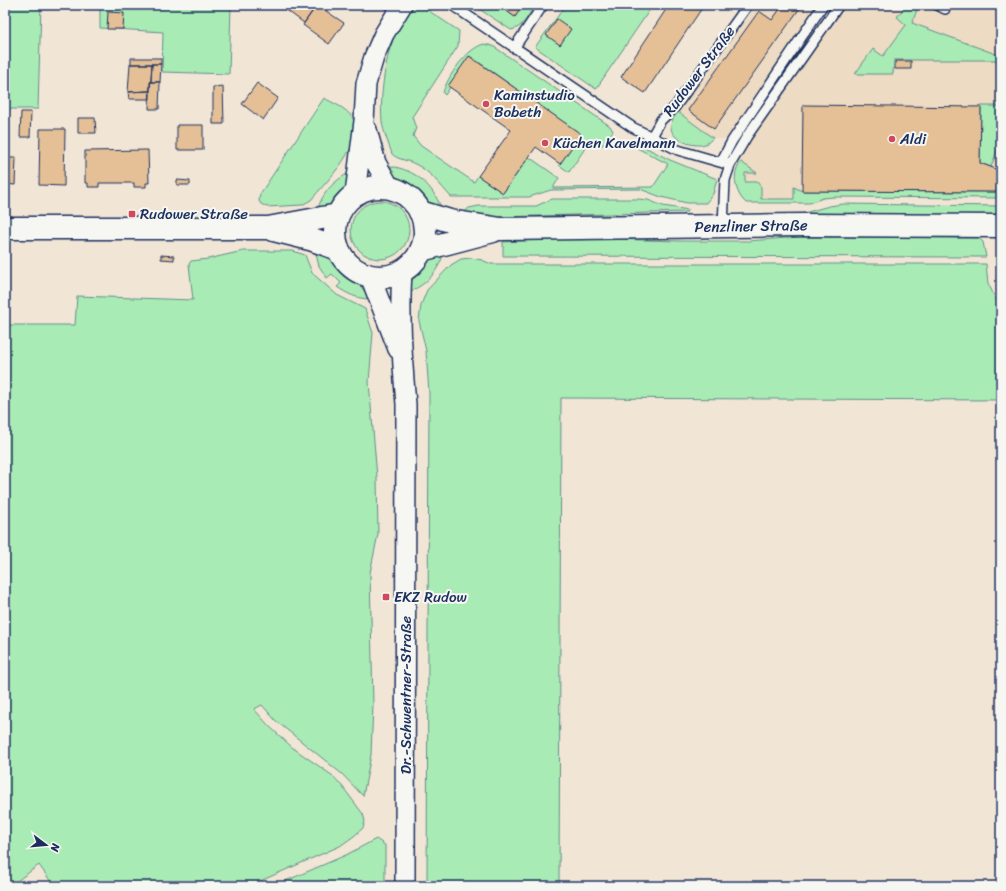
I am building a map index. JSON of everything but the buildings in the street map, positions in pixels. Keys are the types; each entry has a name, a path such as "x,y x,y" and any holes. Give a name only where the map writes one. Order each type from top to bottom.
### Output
{"main road":[{"path":"372,187 390,188 406,195 420,212 424,224 424,236 421,250 412,263 402,271 386,276 370,276 358,272 349,264 338,249 335,231 338,215 346,202 355,194 372,187"},
{"name":"Penzliner Straße","path":"420,212 450,221 501,229 723,226 1001,226"},
{"path":"5,228 268,228 338,215"},
{"path":"268,228 310,239 338,249"},
{"name":"Penzliner Straße","path":"421,250 501,229"}],"street":[{"path":"355,194 364,121 366,84 374,57 384,34 402,5"},
{"path":"364,121 376,163 390,188"},
{"name":"Dr.-Schwentner-Straße","path":"402,271 400,297 402,360 406,404 405,886"},
{"name":"Dr.-Schwentner-Straße","path":"370,276 402,360"}],"lane":[{"path":"452,5 632,127 651,138 678,150 726,164"},
{"path":"514,48 543,5"},
{"name":"Rudower Straße","path":"651,138 661,120 675,107 748,5"},
{"path":"723,226 726,164 732,141 823,5"},
{"path":"726,164 839,5"}],"shaded area":[{"path":"756,5 818,5 731,136 723,139 713,138 678,112"},
{"path":"835,5 1001,5 1001,198 834,197 823,198 810,203 746,203 740,198 736,187 737,167 730,156 736,144"}],"green space":[{"path":"5,5 41,5 38,109 5,109"},
{"path":"100,5 231,5 229,74 162,72 163,32 100,28"},
{"path":"473,5 498,5 515,17 523,5 534,6 522,24 511,30"},
{"path":"566,5 653,5 596,89 535,47"},
{"path":"906,5 918,7 912,23 1001,56 1001,60 894,60 893,74 855,74 873,49 883,56 906,25 897,17"},
{"path":"418,7 423,7 459,31 458,46 412,117 416,128 413,136 421,146 474,182 478,176 503,193 529,157 559,178 553,188 653,187 668,164 637,148 635,142 670,160 717,179 713,194 706,203 687,203 661,197 640,189 551,190 529,197 451,197 425,170 415,164 397,158 392,154 382,121 381,108 384,75 393,40 399,25 408,14"},
{"path":"484,44 493,46 610,126 613,131 603,145 586,147 569,172 559,165 580,134 470,56 445,95 443,93 445,86 459,64 471,51"},
{"path":"324,98 343,108 352,117 356,126 355,137 343,161 311,200 302,205 267,207 261,204 259,201 260,194"},
{"path":"981,106 1001,106 1001,140 991,167 980,163"},
{"path":"678,112 713,138 706,144 700,145 689,144 679,139 672,132 671,127 673,119"},
{"path":"741,162 757,173 745,173 745,182 757,182 761,187 761,199 794,199 794,187 802,191 996,192 1001,178 1001,198 834,197 823,198 810,203 746,203 739,194 735,178"},
{"path":"395,167 411,172 429,186 441,207 425,205 394,178 385,168"},
{"path":"351,172 342,198 332,206 317,211 325,193 334,183"},
{"path":"552,199 638,199 648,200 663,206 689,210 687,212 461,218 463,213 469,208 479,206 536,206"},
{"path":"380,201 391,203 404,214 407,219 409,230 407,241 396,254 391,257 380,259 369,257 356,246 353,241 351,230 353,219 364,206 369,203"},
{"path":"843,204 1001,206 1001,217 797,215 829,206"},
{"path":"799,237 979,238 983,242 986,257 503,256 503,242 576,238 748,241"},
{"path":"314,246 329,256 345,270 370,299 357,297 341,290 337,287 341,283 332,274 327,278 319,266"},
{"path":"243,251 293,251 305,255 312,273 337,295 365,309 373,333 369,382 377,477 378,534 370,573 373,704 371,755 363,796 342,774 276,721 262,705 254,709 269,726 293,748 333,776 363,814 365,821 363,828 340,846 249,886 54,886 39,865 10,886 5,886 5,335 8,325 75,325 77,296 193,300 189,264 191,261 208,259"},
{"path":"444,253 438,267 430,278 420,286 406,293 411,278 419,267 430,259"},
{"path":"471,258 482,260 491,264 986,264 988,283 1001,310 1001,400 561,398 559,886 427,886 429,393 426,351 419,321 421,305 427,290 451,265 461,259"},
{"path":"998,265 1001,265 1001,292 997,281"},
{"path":"376,839 385,845 385,886 274,886 346,855"}],"place":[{"name":"Kaminstudio Bobeth","path":"486,104"},
{"name":"Aldi","path":"892,139"},
{"name":"Küchen Kavelmann","path":"545,143"},
{"name":"Rudower Straße","path":"132,214"},
{"name":"EKZ Rudow","path":"386,597"}]}
